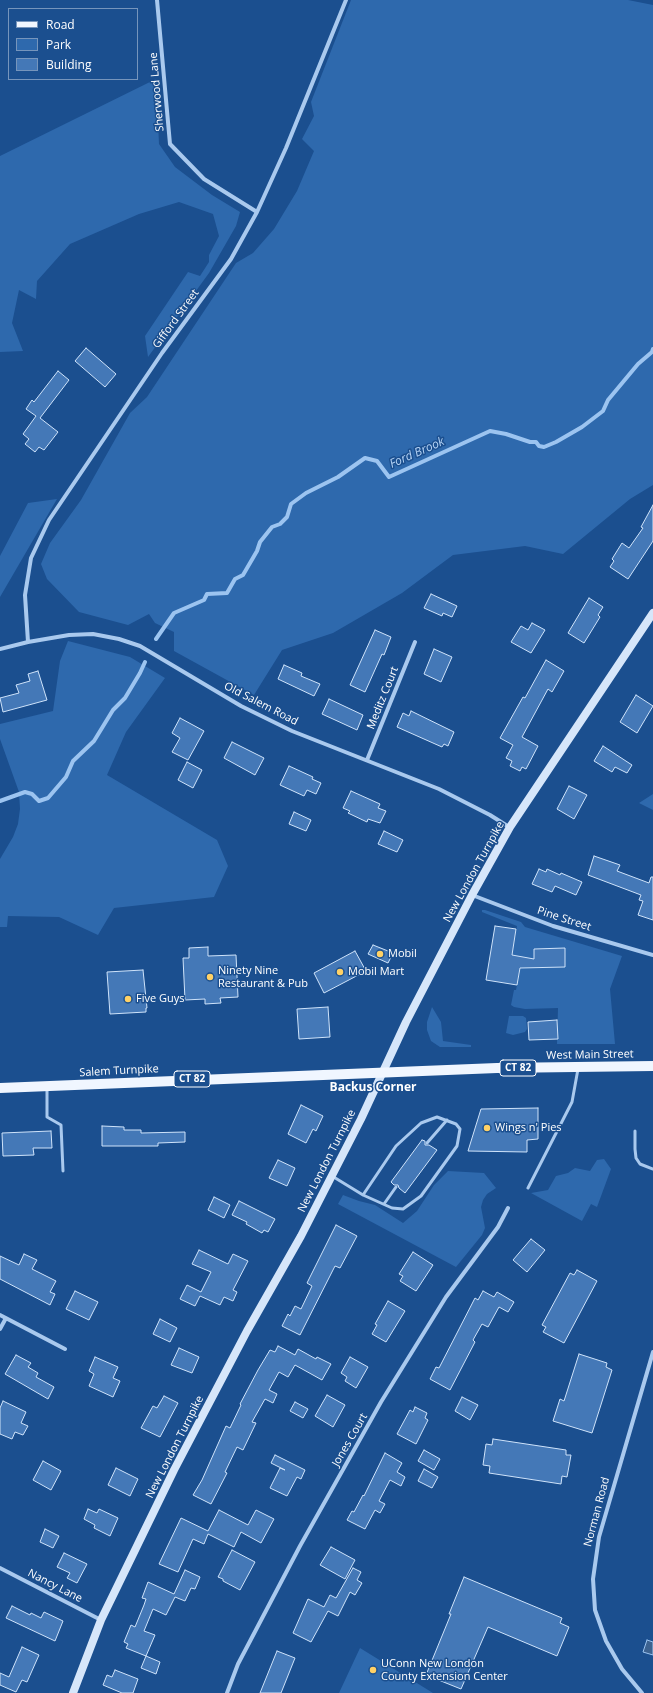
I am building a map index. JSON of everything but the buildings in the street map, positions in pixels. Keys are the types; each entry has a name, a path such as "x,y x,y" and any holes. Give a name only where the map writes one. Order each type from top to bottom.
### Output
{"main road":[{"name":"New London Turnpike","path":"72,1693 101,1620 178,1463 247,1331 301,1236 384,1072 406,1022 472,895 510,828 653,613"},
{"name":"West Main Street","path":"384,1072 653,1066"},
{"name":"Salem Turnpike","path":"0,1088 384,1072"}],"street":[{"name":"Sherwood Lane","path":"157,0 170,144 204,180 257,212"},
{"name":"Gifford Street","path":"28,642 25,595 31,558 49,520 162,353 231,258 257,212 286,148 346,0"},
{"name":"Old Salem Road","path":"0,649 28,642 70,635 93,634 119,639 140,646 240,706 292,731 439,789 490,814 510,828"},
{"name":"Meditz Court","path":"367,760 415,642"},
{"name":"Pine Street","path":"472,895 553,926 653,955"},
{"name":"Jones Court","path":"227,1693 238,1664 300,1546 381,1402 446,1297 498,1228 508,1208"},
{"path":"0,1315 65,1349"},
{"path":"0,1329 6,1318"},
{"name":"Norman Road","path":"642,1693 622,1669 606,1641 595,1610 593,1579 598,1537 653,1352"},
{"name":"Nancy Lane","path":"0,1568 101,1620"}],"lane":[{"path":"528,1188 572,1102 578,1067"},
{"path":"47,1086 48,1117 61,1125 62,1171"},
{"path":"332,1176 363,1195 392,1208 403,1209 421,1196 457,1146 460,1129 456,1124 437,1117 421,1123 396,1146 363,1195"},
{"path":"427,1143 447,1120"},
{"path":"635,1131 636,1158 640,1164 653,1169"},
{"path":"384,1204 396,1186"}],"green space":[{"path":"351,0 628,0 653,5 653,485 630,499 563,554 525,546 453,555 402,593 333,633 282,650 254,695 174,651 174,632 155,623 149,614 128,625 79,612 47,579 41,564 50,543 81,500 130,413 147,397 236,263 253,253 274,229 297,191 314,151 302,139 314,116 311,102"},
{"path":"156,79 159,144 175,167 212,195 240,212 236,226 209,273 148,357 145,336 188,272 200,276 209,262 209,255 219,236 213,214 179,202 139,214 70,244 37,281 36,299 19,290 12,323 23,351 0,352 0,156"},
{"path":"57,499 0,597 0,556 28,503"},
{"path":"68,641 130,657 165,678 126,732 107,775 217,840 228,866 214,897 114,908 98,935 59,917 8,916 7,927 0,927 0,859 13,837 18,824 20,809 19,792 0,739 0,724 53,711 60,661"},
{"path":"653,794 653,810 639,803"},
{"path":"482,910 521,922 525,927 622,956 610,989 615,1044 557,1044 558,1008 525,1009 511,1005 521,966 516,966 518,956 512,955 517,926 482,912"},
{"path":"432,1007 441,1022 443,1041 471,1045 471,1047 440,1047 431,1041 427,1030 427,1022"},
{"path":"509,1016 523,1016 526,1018 527,1029 525,1032 513,1035 506,1033"},
{"path":"604,1159 611,1169 597,1207 591,1204 582,1221 531,1193 548,1190 556,1176 568,1173 575,1168 590,1171 597,1160"},
{"path":"448,1171 484,1173 496,1188 487,1194 483,1200 481,1207 485,1228 482,1235 456,1267 338,1204 343,1195 375,1205 403,1223 417,1211 434,1185"},
{"name":"UConn New London County Extension Center","path":"360,1648 433,1693 339,1693"}],"shaded area":[{"path":"647,1640 653,1642 653,1655 643,1652"}],"waterway":[{"name":"Ford Brook","path":"156,639 174,613 204,600 207,594 227,593 235,579 243,575 257,551 260,542 272,527 280,524 287,517 291,504 306,493 338,477 365,458 377,461 389,477 490,431 506,434 530,442 536,442 539,446 544,447 582,427 603,411 608,400 638,364 652,352 653,349"},
{"path":"0,801 25,792 32,794 39,801 48,798 66,777 73,761 94,741 113,710 125,698 145,662"}],"place":[{"name":"Mobil","path":"380,954"},
{"name":"Mobil Mart","path":"340,972"},
{"name":"Ninety Nine Restaurant & Pub","path":"210,977"},
{"name":"Five Guys","path":"128,999"},
{"name":"Wings n' Pies","path":"487,1128"},
{"name":"UConn New London County Extension Center","path":"373,1670"}],"district":[{"name":"Backus Corner","path":"373,1088"}]}
